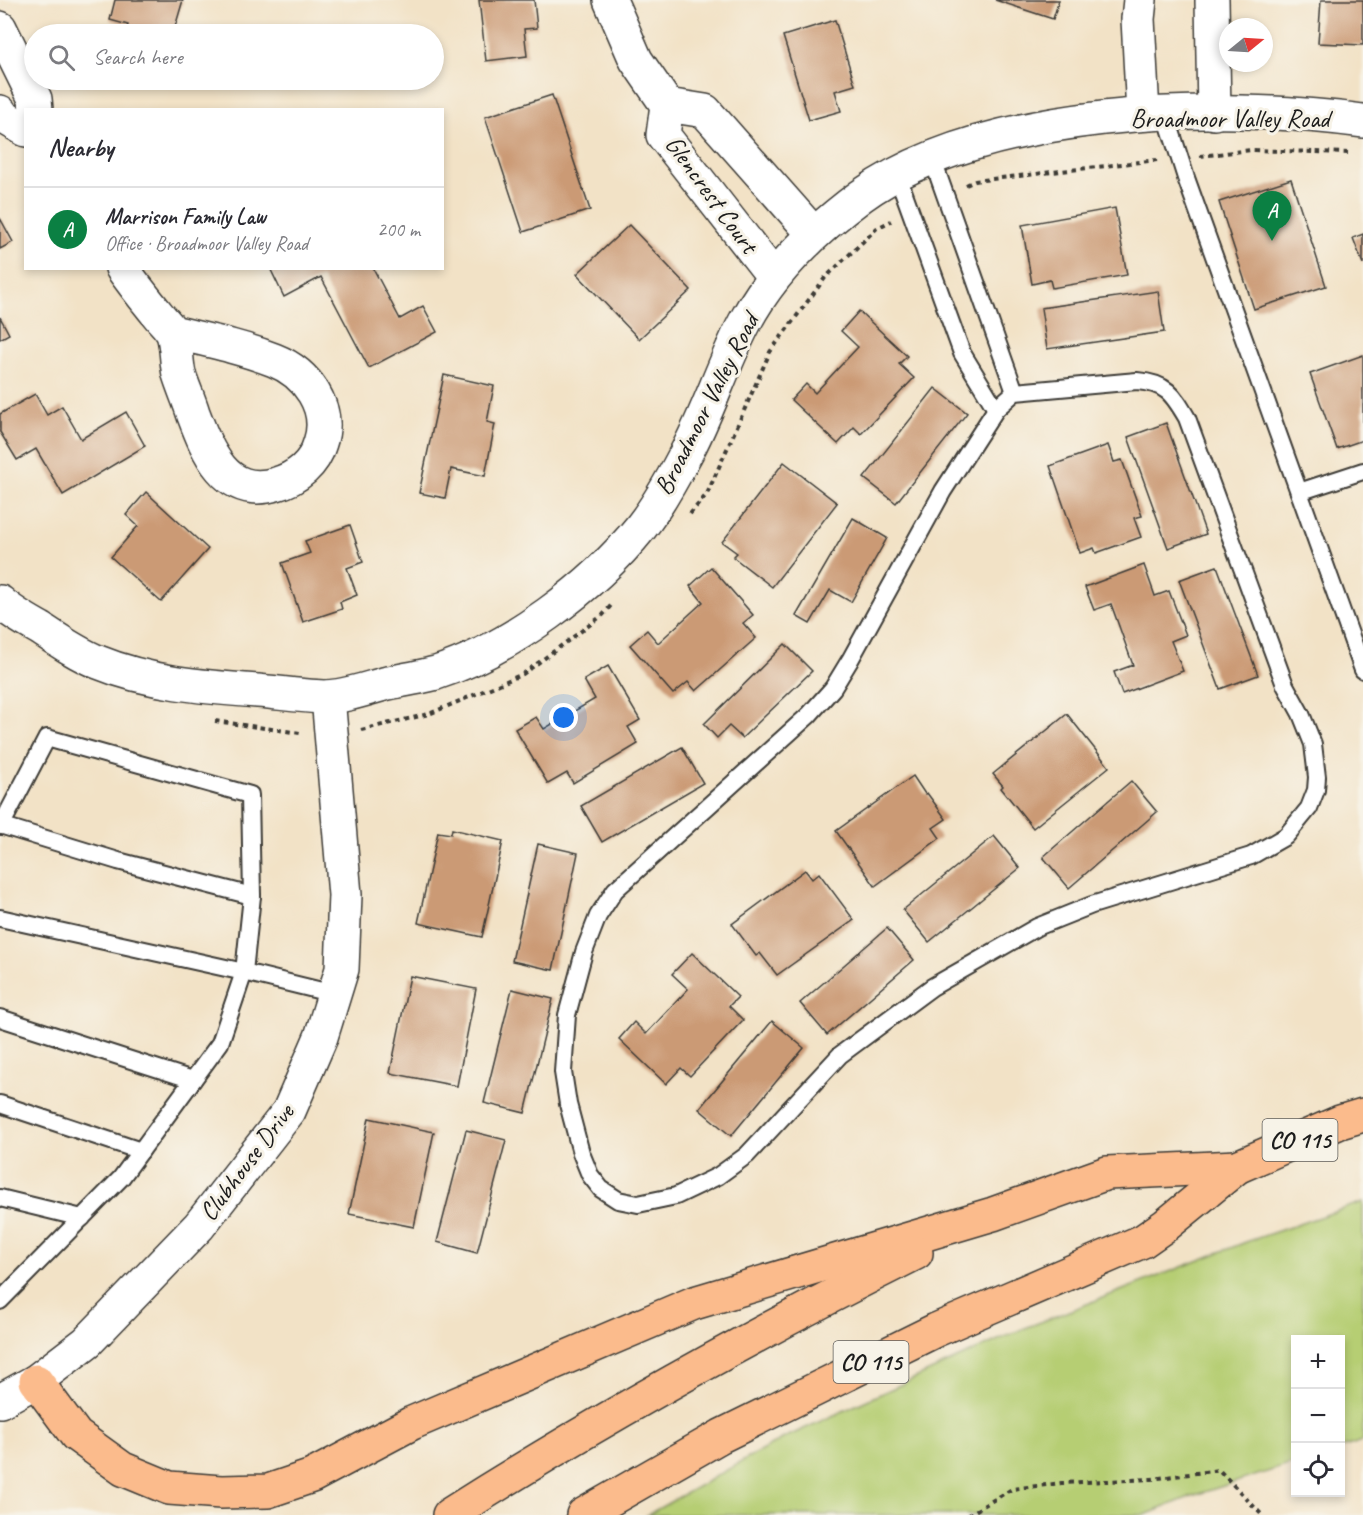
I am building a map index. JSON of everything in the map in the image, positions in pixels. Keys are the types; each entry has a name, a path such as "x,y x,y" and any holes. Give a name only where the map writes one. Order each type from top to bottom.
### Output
{"highway":[{"name":"CO 115","path":"583,1515 721,1436 925,1335 1143,1241 1237,1167 1340,1122 1363,1115"},
{"name":"CO 115","path":"449,1515 522,1469 687,1373 826,1298 993,1214 1107,1173 1237,1167"},
{"path":"36,1381 76,1435 123,1469 169,1488 221,1492 268,1491 312,1476 412,1423 694,1303 993,1214"}],"street":[{"name":"Glencrest Court","path":"610,0 636,60 667,105 663,135 774,277"},
{"path":"1140,0 1138,19 1154,113"},
{"path":"1212,0 1214,113"},
{"path":"0,28 24,77"},
{"path":"31,90 36,108"},
{"name":"Glencrest Court","path":"667,105 705,111 813,233"},
{"path":"0,112 2,116 24,128"},
{"name":"Broadmoor Valley Road","path":"0,602 56,640 95,661 135,674 186,685 328,697 436,672 492,649 550,613 600,570 642,526 685,455 747,319 774,277 813,233 864,194 897,174 932,159 988,140 1051,127 1154,113 1305,115 1363,121"},
{"path":"124,270 172,332 179,373 206,448 219,467 234,480 252,486 273,485 292,478 309,465 320,446 325,427 322,410 314,393 300,375 275,360 172,332"},
{"name":"Clubhouse Drive","path":"0,1401 36,1381 87,1342 199,1226 289,1111 321,1037 342,969 345,895 328,697"}],"lane":[{"path":"1154,113 1186,178 1363,670"},
{"path":"932,159 1015,392"},
{"path":"897,174 962,353 996,409"},
{"path":"1155,382 1168,390 1179,405 1191,429 1285,685 1301,714 1313,744 1317,783 1309,808 1286,836 1251,856 1092,905 1048,923 942,981 840,1055 747,1155 718,1176 676,1196 638,1204 618,1200 601,1189 590,1175 581,1153 568,1104 563,1072 567,1015 584,952 598,916 615,890 809,715 833,688 943,490 996,409 1015,392 1155,382"},
{"path":"1299,492 1363,471"},
{"path":"0,1301 121,1178 220,1043 244,972 252,896 250,795 47,738 1,825 118,861 252,896"},
{"path":"0,918 334,994"},
{"path":"0,1018 193,1080"},
{"path":"0,1104 141,1151"},
{"path":"0,1198 82,1218"}],"path":[{"path":"968,1515 1012,1489 1062,1483 1152,1479 1220,1470 1262,1515"}],"green space":[{"path":"1363,1202 1363,1441 1345,1447 1345,1335 1291,1335 1291,1464 1192,1496 1145,1515 647,1515 784,1438 1020,1330 1246,1242"}],"building":[{"path":"115,0 183,0 176,24 124,24 110,20"},
{"path":"479,0 534,0 537,28 524,29 527,56 486,61"},
{"path":"995,0 1059,0 1053,19"},
{"path":"1321,0 1363,0 1363,45 1318,43"},
{"path":"835,20 855,85 835,91 841,111 809,120 783,36"},
{"path":"552,95 590,210 523,232 485,117"},
{"path":"1291,179 1326,286 1254,309 1219,202"},
{"path":"1115,208 1127,275 1052,288 1050,280 1032,284 1022,225"},
{"path":"0,218 13,242 0,249"},
{"path":"629,225 691,290 639,339 577,274"},
{"path":"1363,234 1363,264 1353,238"},
{"path":"271,270 374,270 400,319 423,306 437,332 369,368 321,277 284,297"},
{"path":"1158,291 1164,332 1047,349 1041,308"},
{"path":"859,311 907,356 899,364 914,378 861,434 854,427 838,444 791,400 806,384 815,393 858,347 841,331"},
{"path":"0,317 9,334 0,339"},
{"path":"1363,355 1363,440 1337,449 1310,374"},
{"path":"444,375 494,386 487,422 495,424 485,476 451,469 445,498 419,493"},
{"path":"935,388 967,413 896,503 864,478"},
{"path":"35,394 47,415 62,406 81,439 126,412 145,446 63,495 36,449 17,460 0,432 0,414"},
{"path":"1166,423 1206,534 1168,548 1128,437"},
{"path":"1108,445 1114,462 1122,460 1142,516 1134,518 1141,537 1096,553 1094,548 1080,553 1050,466"},
{"path":"784,462 837,503 772,587 733,557 737,553 722,542"},
{"path":"146,492 208,549 161,602 111,557 138,526 126,515"},
{"path":"853,518 887,538 851,602 830,590 810,624 796,616"},
{"path":"350,525 363,562 347,568 357,595 340,602 342,609 303,622 282,563 310,553 305,541"},
{"path":"1144,565 1155,596 1169,591 1186,635 1171,641 1183,671 1122,694 1114,672 1133,665 1111,604 1094,610 1085,587"},
{"path":"1217,566 1258,675 1220,689 1179,580"},
{"path":"711,567 753,615 743,623 756,638 696,691 688,682 673,694 630,645 647,630 658,643 703,602 690,586"},
{"path":"785,644 812,671 742,738 729,726 717,738 704,724"},
{"path":"608,666 640,720 628,727 638,744 573,783 567,773 548,784 515,729 536,717 544,729 595,699 584,680"},
{"path":"1067,714 1109,767 1033,828 1001,788 1003,786 993,774"},
{"path":"682,747 703,783 602,842 581,806"},
{"path":"913,776 946,819 933,828 940,838 875,886 836,831"},
{"path":"1131,781 1157,812 1069,888 1043,857"},
{"path":"452,829 503,841 482,937 418,923 438,832 451,834"},
{"path":"994,836 1020,868 929,942 903,910"},
{"path":"538,844 578,853 553,970 512,961"},
{"path":"805,870 812,879 819,873 854,920 777,975 760,953 756,956 732,924"},
{"path":"887,928 914,960 827,1035 800,1003"},
{"path":"692,953 738,997 729,1006 743,1020 690,1076 681,1068 666,1084 619,1039 634,1022 646,1034 688,989 672,974"},
{"path":"410,976 476,989 457,1086 390,1073"},
{"path":"512,989 553,999 525,1113 484,1103"},
{"path":"772,1021 804,1048 731,1136 699,1109"},
{"path":"369,1118 434,1132 414,1227 349,1214"},
{"path":"466,1130 506,1140 477,1253 437,1242"}],"place":[{"name":"Marrison Family Law","path":"1272,241"}]}
